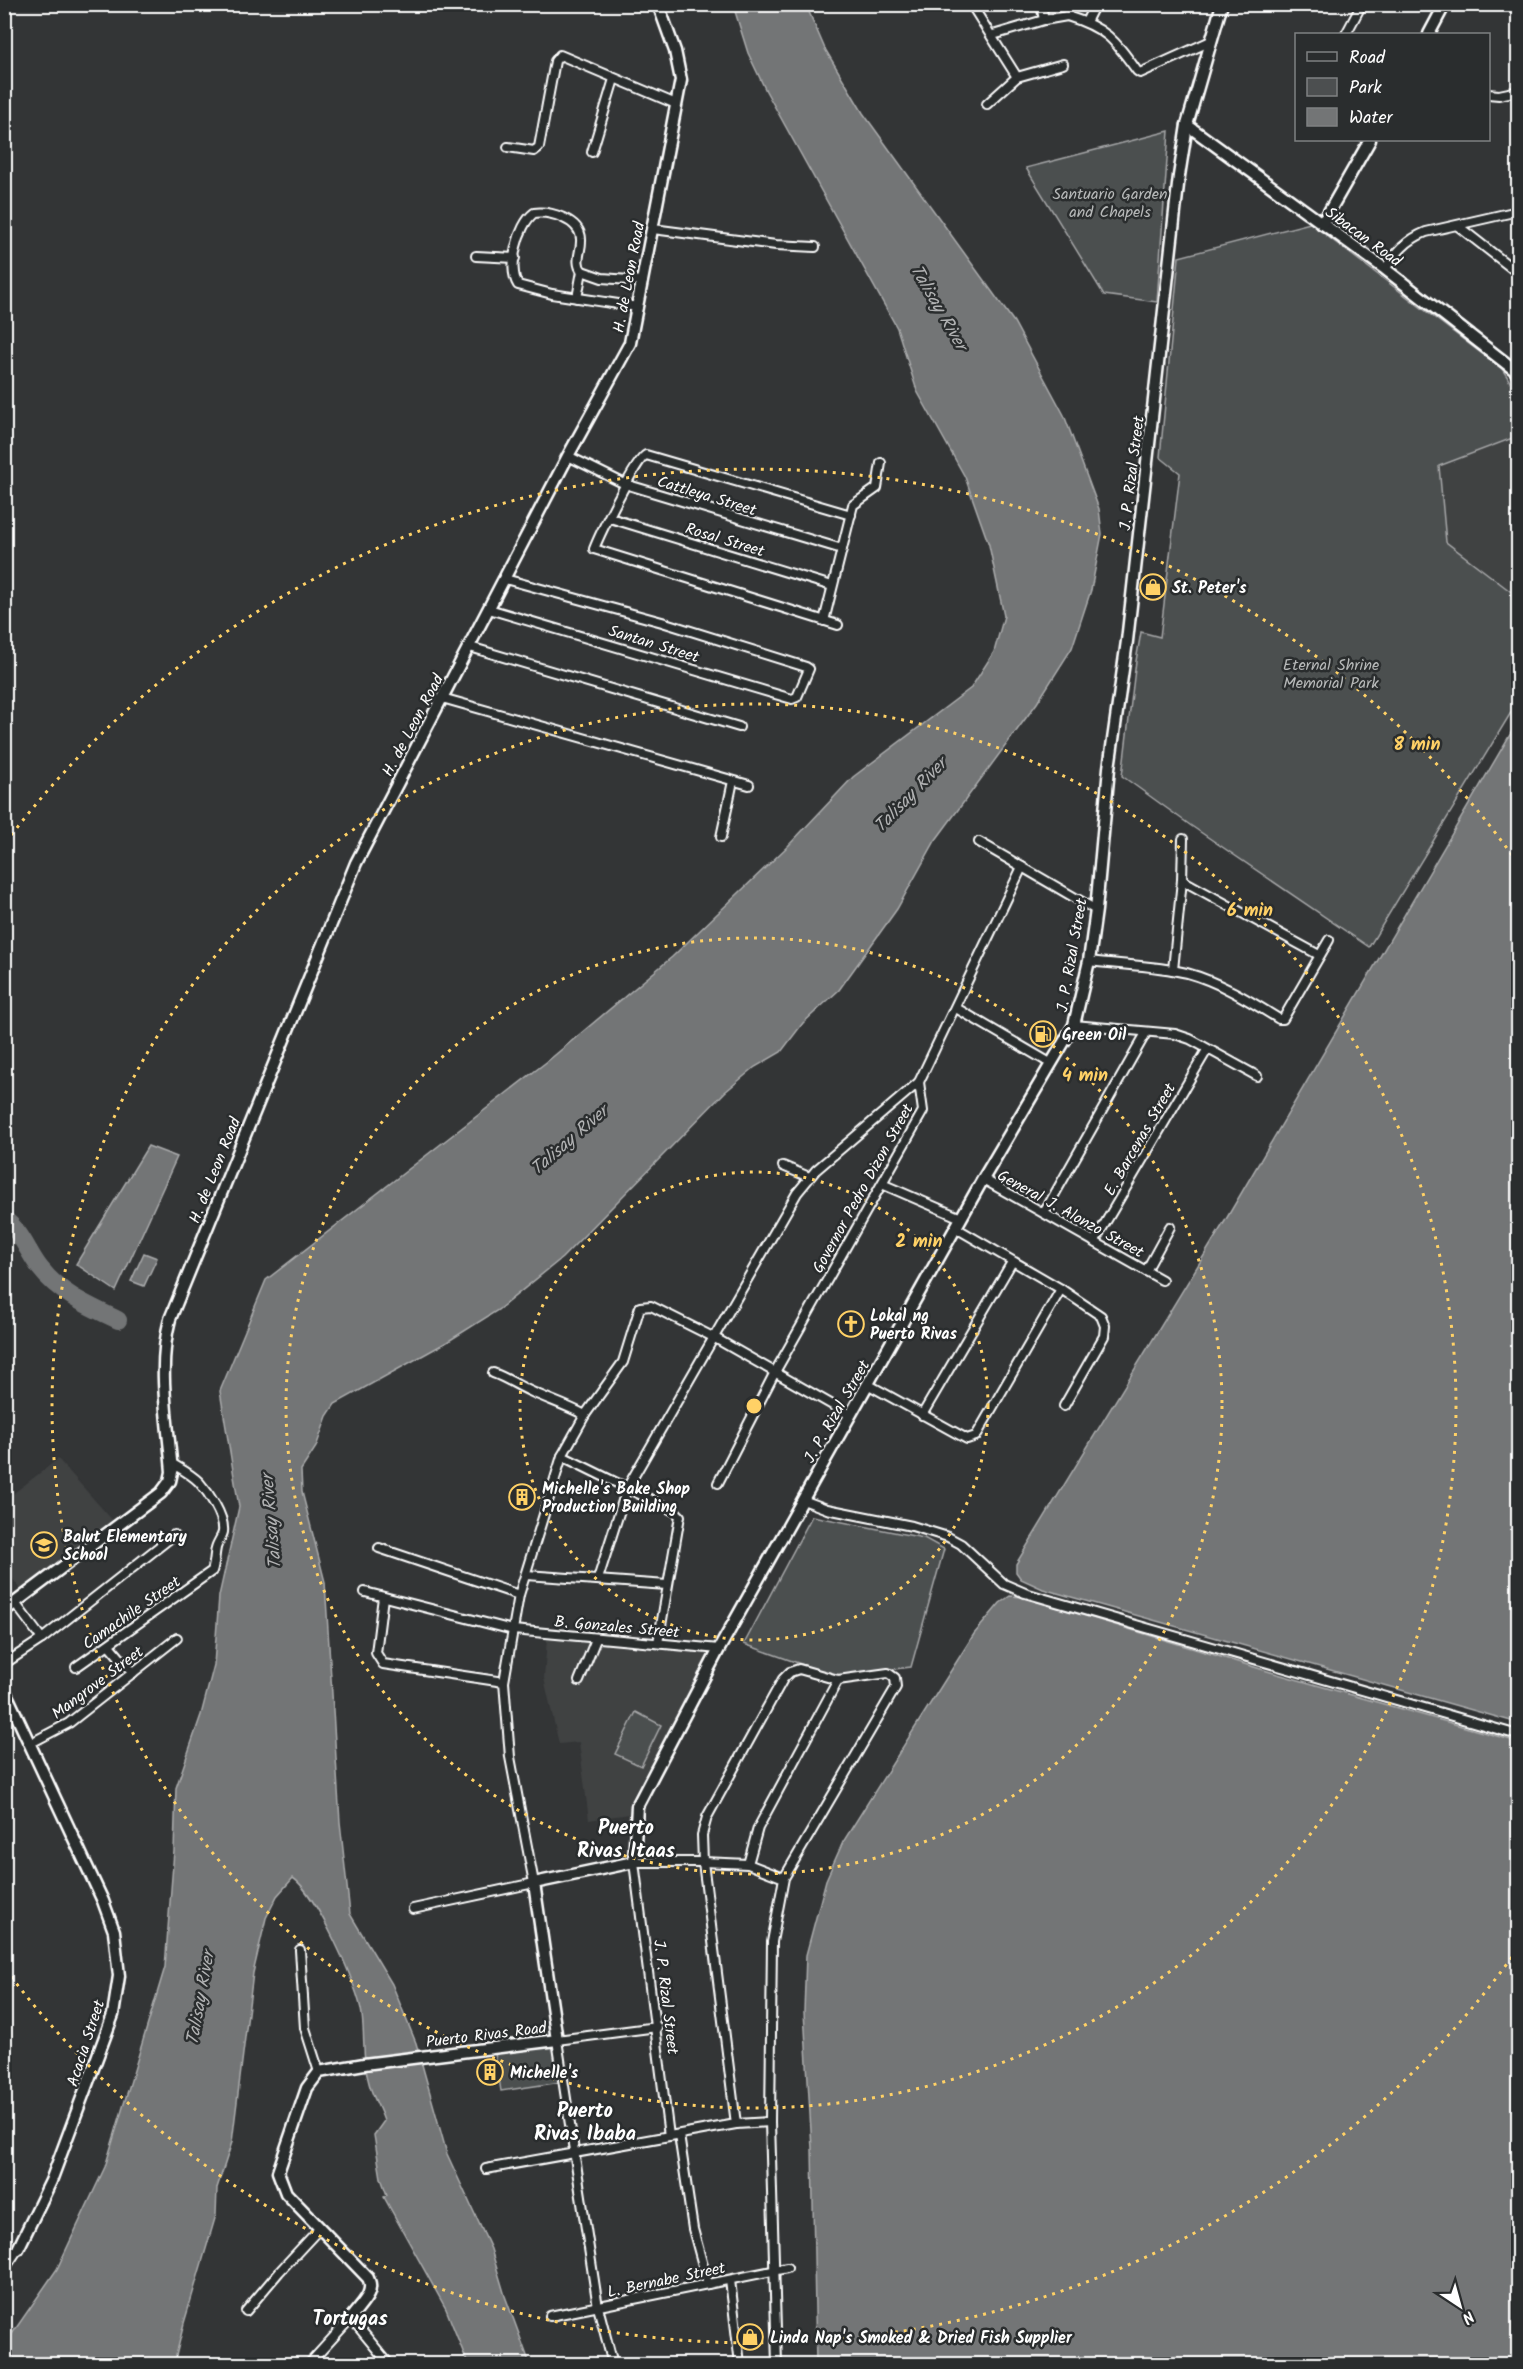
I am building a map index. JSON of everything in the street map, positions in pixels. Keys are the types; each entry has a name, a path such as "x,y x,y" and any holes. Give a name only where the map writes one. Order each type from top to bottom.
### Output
{"street":[{"name":"H. de Leon Road","path":"171,1463 163,1374 165,1343 170,1319 356,863 568,456 630,343 681,80 675,51 658,4"},
{"path":"972,4 1017,77"},
{"path":"1041,4 1044,20"},
{"path":"1067,16 1070,4"},
{"path":"1086,22 1095,4"},
{"name":"J. P. Rizal Street","path":"669,2136 657,2027 634,1862 636,1806 719,1649 850,1415 869,1385 983,1179 1074,1025 1089,961 1096,910 1110,768 1187,126 1222,4"},
{"path":"1350,33 1362,4"},
{"path":"1430,33 1445,4"},
{"path":"993,35 1044,20 1067,16 1086,22 1115,40 1140,73 1211,41"},
{"path":"508,147 534,150 539,147 557,57 565,57 614,80 676,104"},
{"path":"987,104 1017,77 1063,64"},
{"path":"592,152 614,80"},
{"path":"1490,94 1499,95 1518,91"},
{"name":"Sibacan Road","path":"1187,126 1385,269 1516,371 1518,376"},
{"path":"1322,224 1369,141"},
{"path":"1385,269 1403,244 1414,237 1426,232 1518,211"},
{"path":"577,298 582,272 578,264 582,238 566,221 554,214 534,213 522,225 515,258 515,280 518,285 525,289 577,298 638,307"},
{"path":"1458,226 1518,273"},
{"path":"653,229 744,241 815,247"},
{"path":"476,256 515,258"},
{"path":"582,272 602,278 643,281"},
{"path":"838,625 596,551 595,546 625,484 639,460 646,455 851,515"},
{"name":"Cattleya Street","path":"568,456 625,484 842,549"},
{"path":"824,621 854,502 877,488 881,463"},
{"name":"Rosal Street","path":"610,518 832,586"},
{"name":"Santan Street","path":"489,609 792,699 797,697 809,669 662,622 505,579"},
{"path":"470,647 739,727"},
{"path":"442,698 749,785"},
{"path":"721,837 733,781"},
{"path":"1173,970 1182,880 1183,839"},
{"path":"979,842 1096,910"},
{"path":"598,1579 627,1488 785,1213 808,1177 919,1082 1022,867"},
{"path":"1182,880 1319,956"},
{"path":"1089,961 1173,970 1199,976 1227,988 1279,1019 1283,1019 1329,939"},
{"path":"956,1008 1050,1063"},
{"path":"1074,1025 1175,1034 1190,1039 1257,1076"},
{"path":"1044,1213 1146,1033"},
{"name":"E. Barcenas Street","path":"1094,1242 1207,1050"},
{"name":"Governor Pedro Dizon Street","path":"718,1483 775,1372 923,1112 919,1082"},
{"path":"783,1166 808,1177"},
{"name":"General J. Alonzo Street","path":"983,1179 1162,1280"},
{"path":"882,1184 958,1223 1012,1262 1061,1289 1101,1316 1105,1326 1104,1336 1064,1406"},
{"name":"General J. Alonzo Street","path":"1146,1270 1170,1227"},
{"path":"922,1415 1012,1262"},
{"path":"869,1385 967,1439 976,1436 1061,1289"},
{"path":"613,2364 598,2307 534,1884 510,1757 504,1682 519,1595 562,1456 585,1415 623,1362 639,1307 651,1306 715,1338 850,1415"},
{"path":"493,1373 585,1415"},
{"path":"562,1456 680,1516 658,1643"},
{"path":"4,1611 161,1493 170,1481 171,1463"},
{"name":"Camachile Street","path":"75,1667 212,1571 216,1561 216,1547 223,1533 222,1522 199,1482 188,1472 171,1463"},
{"path":"803,1500 827,1509 912,1526 948,1537 961,1544 1004,1584 1025,1593 1518,1735"},
{"path":"4,1664 42,1638 174,1535"},
{"path":"379,1548 519,1595"},
{"path":"526,1575 667,1585"},
{"name":"B. Gonzales Street","path":"365,1592 513,1630 719,1649"},
{"path":"383,1597 376,1653 383,1664 504,1682"},
{"path":"15,1603 42,1638"},
{"name":"Mangrove Street","path":"30,1743 69,1723 177,1638"},
{"path":"579,1681 596,1639"},
{"path":"109,1645 133,1673"},
{"path":"736,2124 703,1862 702,1835 707,1816 783,1679 790,1672 799,1669 838,1680 888,1673 895,1678 896,1687 784,1878 772,1942 770,2122 777,2364"},
{"path":"748,1864 758,1828 838,1680"},
{"name":"Acacia Street","path":"4,1689 103,1901 114,1931 119,1976 113,2014 51,2181 18,2249 4,2270"},
{"path":"413,1909 634,1862 748,1864 784,1878"},
{"path":"300,1950 305,2028 319,2072 307,2088 278,2172 286,2193 368,2278 372,2286 370,2293 351,2318 309,2364"},
{"name":"Puerto Rivas Road","path":"319,2072 364,2064 657,2027"},
{"path":"486,2169 736,2124 770,2122"},
{"path":"679,2135 693,2229 708,2284"},
{"path":"246,2311 320,2228"},
{"name":"L. Bernabe Street","path":"550,2316 787,2268"},
{"path":"730,2280 740,2364"},
{"path":"351,2318 389,2364"}],"shaded area":[{"path":"1518,436 1518,597 1446,542 1439,466"},
{"name":"Balut Elementary School","path":"58,1459 114,1522 23,1592 5,1569 5,1500"},
{"path":"547,1639 711,1652 629,1803 629,1814 589,1820 579,1742 559,1744 544,1678"}],"green space":[{"name":"Santuario Garden and Chapels","path":"1169,131 1157,302 1104,295 1026,168"},
{"name":"Eternal Shrine Memorial Park","path":"1310,223 1502,369 1511,385 1518,409 1518,436 1439,466 1446,542 1518,597 1518,701 1369,947 1122,776 1141,632 1160,637 1180,473 1160,457 1179,257"},
{"path":"812,1516 924,1538 944,1549 911,1667 835,1676 744,1644"},
{"path":"636,1712 661,1725 641,1766 615,1754"},
{"path":"555,2043 561,2082 501,2091 495,2053"}],"water":[{"name":"Talisay River","path":"733,5 806,5 825,49 863,113 1014,322 1064,415 1099,509 1102,534 1091,590 1072,648 1037,703 935,841 897,909 839,990 803,1023 781,1052 755,1067 725,1092 562,1258 498,1310 447,1342 335,1404 327,1416 316,1447 301,1470 302,1492 325,1582 340,1822 350,1914 392,1984 416,2043 447,2154 491,2249 505,2296 530,2364 468,2364 446,2309 384,2197 387,2195 381,2178 374,2135 384,2121 367,2074 359,2002 345,1963 324,1920 313,1901 293,1878 277,1896 266,1918 253,1973 232,2142 217,2188 216,2215 174,2364 5,2364 5,2344 57,2269 105,2167 165,1967 174,1851 176,1788 201,1715 214,1665 219,1596 239,1507 220,1391 266,1280 549,1060 672,957 788,846 853,777 971,688 994,652 1004,616 989,545 965,477 917,391 897,328 766,91 748,53"},
{"path":"1518,721 1518,1723 1043,1589 1021,1579 1016,1572 1016,1564 1225,1221"},
{"path":"148,1146 177,1157 116,1291 76,1264"},
{"path":"144,1253 157,1258 144,1286 131,1281"},
{"path":"1010,1596 1023,1597 1274,1673 1518,1742 1518,2364 816,2364 812,2148 804,2012 806,1955 826,1880 843,1842 974,1634 1000,1603"}],"waterway":[{"path":"4,1219 20,1236 40,1268 57,1285 96,1310 118,1320"}],"place":[{"name":"St. Peter's","path":"1153,587"},
{"name":"Green Oil","path":"1043,1034"},
{"name":"Lokal ng Puerto Rivas","path":"851,1324"},
{"name":"Michelle's Bake Shop Production Building","path":"522,1497"},
{"name":"Balut Elementary School","path":"44,1545"},
{"name":"Michelle's","path":"490,2072"},
{"name":"Linda Nap's Smoked & Dried Fish Supplier","path":"750,2337"}],"district":[{"name":"Puerto Rivas Itaas","path":"626,1838"},
{"name":"Puerto Rivas Ibaba","path":"585,2122"},
{"name":"Tortugas","path":"350,2318"}]}
